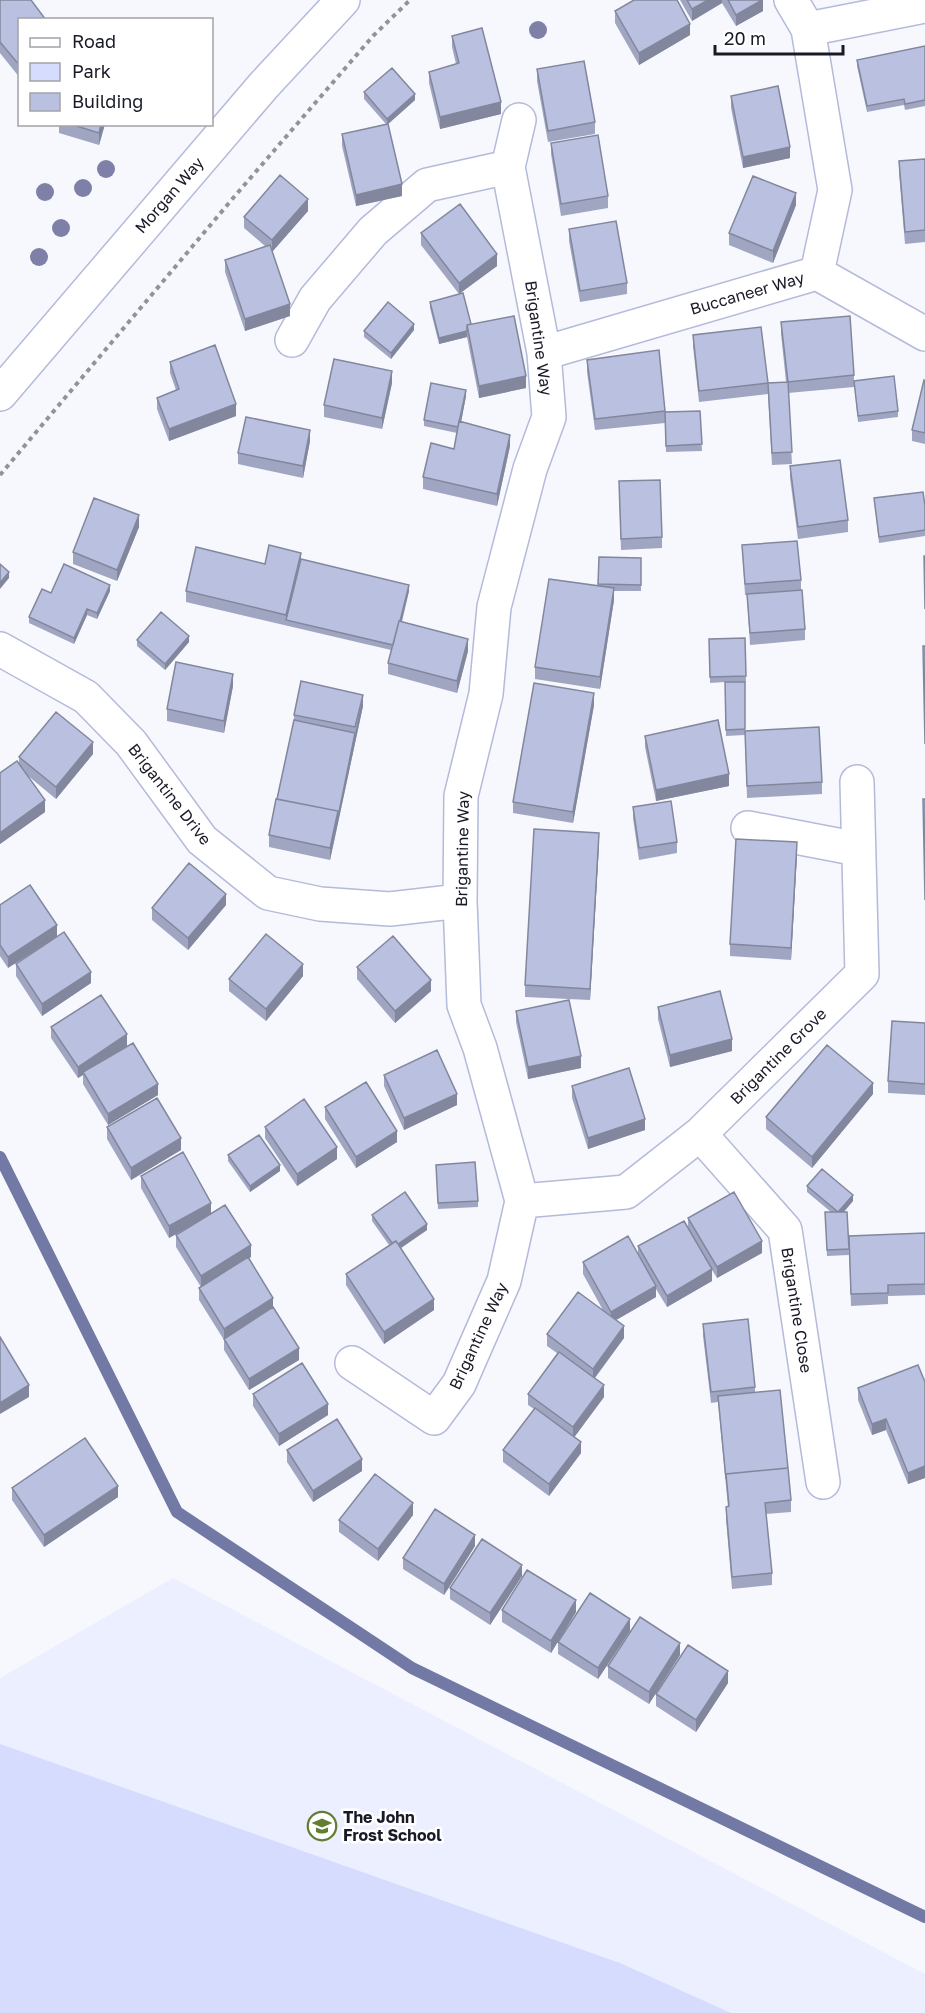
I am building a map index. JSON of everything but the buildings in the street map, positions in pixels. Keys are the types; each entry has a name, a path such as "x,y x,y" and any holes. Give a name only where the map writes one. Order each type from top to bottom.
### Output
{"street":[{"name":"Morgan Way","path":"0,394 250,102 343,0"},
{"name":"Buccaneer Way","path":"544,352 817,273 835,190 808,29 791,0"},
{"path":"808,29 925,6"},
{"name":"Brigantine Way","path":"352,1363 434,1418 459,1384 504,1281 522,1201 480,1048 464,1005 460,901 460,796 486,694 494,607 530,469 549,417 544,352 508,167 519,120"},
{"path":"292,340 315,299 366,239 427,185 508,167"},
{"path":"817,273 925,334"},
{"name":"Brigantine Drive","path":"0,649 86,696 131,743 202,840 268,893 320,904 390,909 460,901"},
{"name":"Brigantine Grove","path":"522,1201 626,1192 700,1134 862,974 857,782"},
{"path":"748,828 858,849"},
{"name":"Brigantine Close","path":"700,1134 785,1230 823,1482"}],"path":[{"path":"0,475 357,54 410,0"}],"shaded area":[{"name":"The John Frost School","path":"173,1578 925,1974 925,2013 0,2013 0,1678"}],"green space":[{"path":"0,1744 620,1963 731,2013 0,2013"}],"waterway":[{"path":"0,1157 177,1512 412,1668 925,1917"}],"place":[{"name":"The John Frost School","path":"322,1826"}]}
